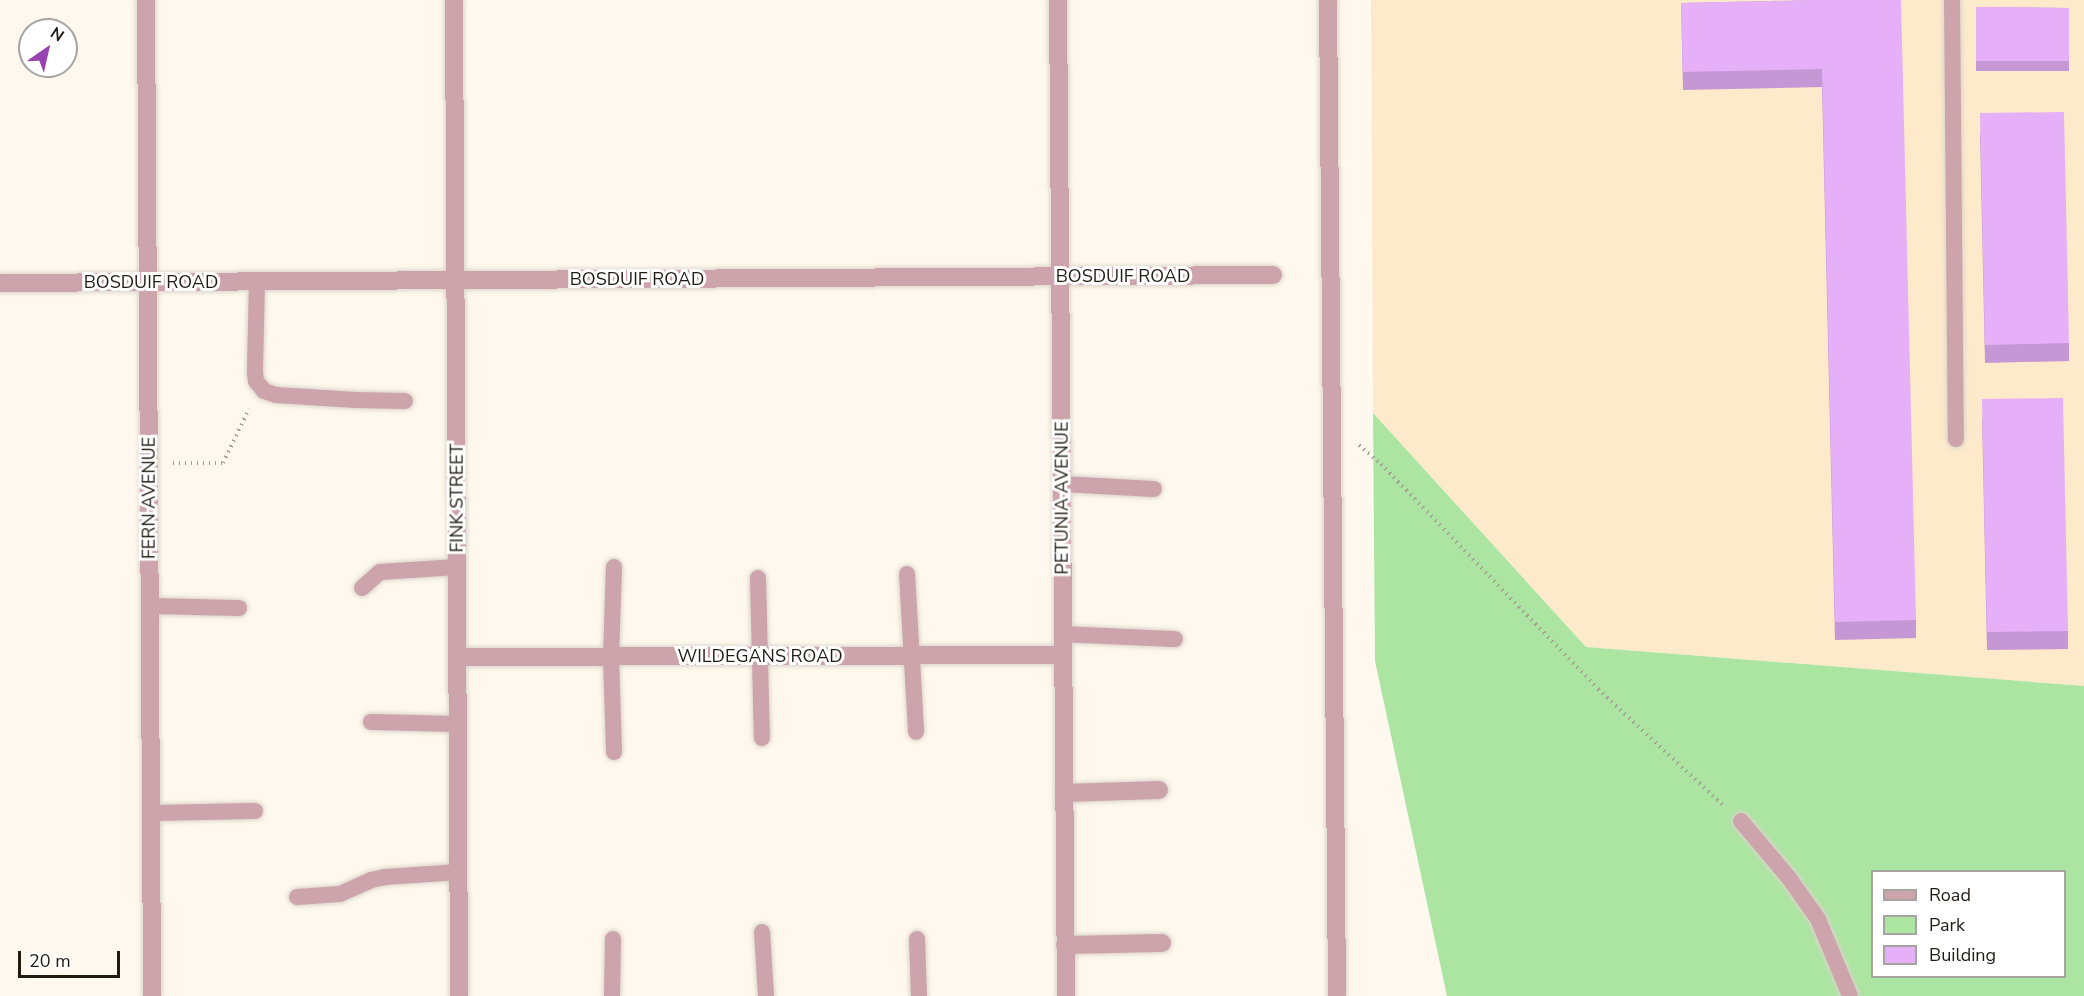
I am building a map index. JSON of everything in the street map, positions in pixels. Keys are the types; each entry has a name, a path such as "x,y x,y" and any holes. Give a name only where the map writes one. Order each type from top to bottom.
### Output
{"street":[{"name":"FERN AVENUE","path":"146,0 152,996"},
{"name":"FINK STREET","path":"454,0 459,996"},
{"name":"PETUNIA AVENUE","path":"1058,0 1066,996"},
{"path":"1328,0 1337,996"},
{"name":"BOSDUIF ROAD","path":"0,283 1273,275"},
{"name":"WILDEGANS ROAD","path":"457,657 1063,655"},
{"path":"1064,793 1159,790"},
{"path":"1065,945 1162,943"}],"lane":[{"path":"1952,0 1956,439"},
{"path":"257,281 255,372 259,387 276,395 405,400"},
{"path":"1062,484 1154,489"},
{"path":"362,588 380,572 457,567"},
{"path":"614,567 611,657 614,752"},
{"path":"908,574 914,656 916,732"},
{"path":"758,578 762,738"},
{"path":"149,606 239,608"},
{"path":"1063,634 1175,639"},
{"path":"371,722 458,724"},
{"path":"151,813 255,811"},
{"path":"1741,821 1789,878 1818,919 1850,996"},
{"path":"297,897 340,894 371,880 385,877 459,872"},
{"path":"762,932 766,996"},
{"path":"612,996 613,939"},
{"path":"917,939 919,996"}],"path":[{"path":"149,463 223,463 259,387"},
{"path":"1331,422 1381,464 1598,690 1741,821"}],"shaded area":[{"path":"1371,0 2084,0 2084,686 1586,647 1373,413"}],"green space":[{"path":"1373,413 1586,647 2084,686 2084,996 1447,996 1375,661"}],"building":[{"path":"1901,0 1916,620 1835,622 1822,69 1683,72 1681,3"},
{"path":"1976,7 2069,8 2069,61 1976,61"},
{"path":"2064,112 2069,343 1985,345 1980,113"},
{"path":"2063,398 2068,631 1987,632 1982,399"}]}
